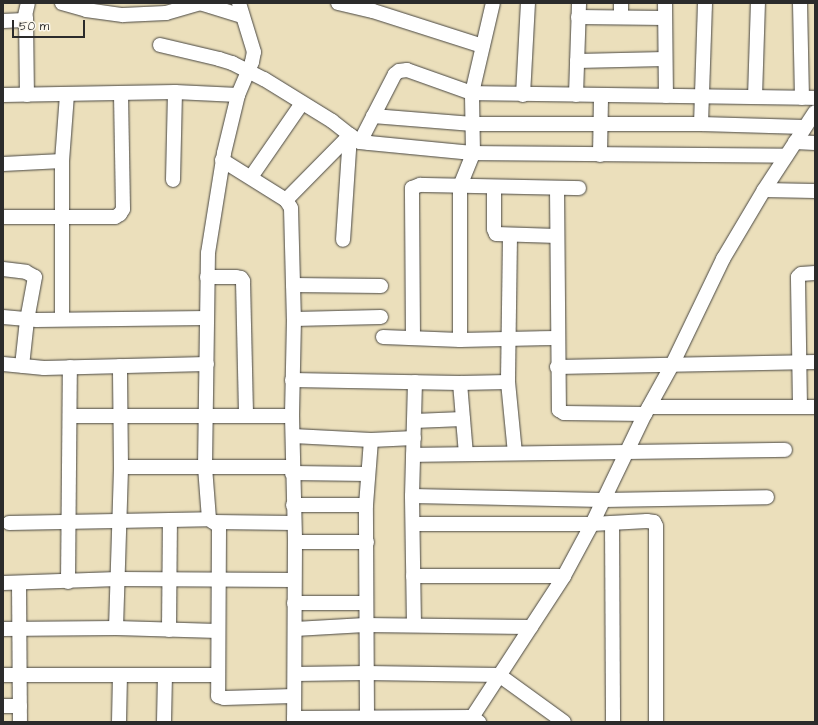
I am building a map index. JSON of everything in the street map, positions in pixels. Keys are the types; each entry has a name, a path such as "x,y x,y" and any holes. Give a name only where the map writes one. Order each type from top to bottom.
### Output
{"street":[{"path":"62,3 86,10 123,15 166,13 200,3 241,9 254,52 252,62 238,95 222,160 208,253 207,277 207,416 205,467 211,521 219,529 220,581 217,692 220,697 294,696"},
{"path":"338,3 373,11 483,46"},
{"path":"460,340 460,186 473,152 472,93 493,3"},
{"path":"523,95 528,3"},
{"path":"576,95 579,3"},
{"path":"621,3 621,17"},
{"path":"665,3 666,96"},
{"path":"701,124 705,3"},
{"path":"755,97 758,3"},
{"path":"286,200 355,138 373,116 395,74 399,71 407,70 472,93 523,95 808,98 800,3"},
{"path":"3,21 24,20 27,10"},
{"path":"27,10 27,95"},
{"path":"578,17 665,18"},
{"path":"160,45 219,58 247,71 340,126 355,138 473,152 600,155 786,156"},
{"path":"577,61 665,59"},
{"path":"3,95 175,92 238,95"},
{"path":"173,180 175,92"},
{"path":"3,217 115,217 120,214 123,209 120,93"},
{"path":"62,319 62,162 66,94"},
{"path":"600,155 601,95"},
{"path":"252,177 302,103"},
{"path":"222,160 252,177 286,200 290,208 294,319 292,380 295,629 294,720 367,717 473,720 498,674 564,576 592,524 626,451 672,365 723,259 764,190 815,112"},
{"path":"373,116 473,124 701,124 804,127"},
{"path":"343,240 355,138"},
{"path":"795,142 815,143"},
{"path":"3,164 62,162"},
{"path":"413,338 411,191 416,186 579,188"},
{"path":"494,188 495,232 500,236 557,236"},
{"path":"557,188 557,367 558,407 561,412 815,406"},
{"path":"764,190 815,191"},
{"path":"510,236 510,338 508,382 515,453"},
{"path":"3,269 26,272 35,277 27,320 22,366"},
{"path":"800,406 798,277 801,274 815,273"},
{"path":"207,277 236,277 241,278 243,281 246,416"},
{"path":"293,285 381,286"},
{"path":"3,317 27,320 207,318"},
{"path":"294,319 381,317"},
{"path":"384,337 460,340 557,338"},
{"path":"557,367 815,362"},
{"path":"3,364 70,367 207,364"},
{"path":"116,628 118,521 121,467 120,366"},
{"path":"68,582 70,367"},
{"path":"292,380 460,384 508,382"},
{"path":"414,625 412,496 415,382"},
{"path":"460,384 466,454"},
{"path":"70,416 292,416"},
{"path":"414,421 463,419"},
{"path":"293,436 371,440 414,438"},
{"path":"367,717 365,625 367,542 366,505 371,440"},
{"path":"413,455 785,450"},
{"path":"121,467 205,467 368,474"},
{"path":"412,496 603,500 767,497"},
{"path":"294,505 366,505"},
{"path":"9,523 170,520 294,523"},
{"path":"169,630 170,520"},
{"path":"413,524 592,524 647,521 654,522 656,526 656,722"},
{"path":"612,523 612,722"},
{"path":"294,542 367,542"},
{"path":"413,576 564,576"},
{"path":"3,583 68,582 118,579 169,581 294,580"},
{"path":"20,583 20,722"},
{"path":"294,603 366,603"},
{"path":"295,629 365,625 531,627"},
{"path":"3,630 116,628 218,631"},
{"path":"295,674 498,674 564,722"},
{"path":"3,675 217,675"},
{"path":"119,722 120,676"},
{"path":"164,722 165,676"},
{"path":"3,706 20,706"}]}
